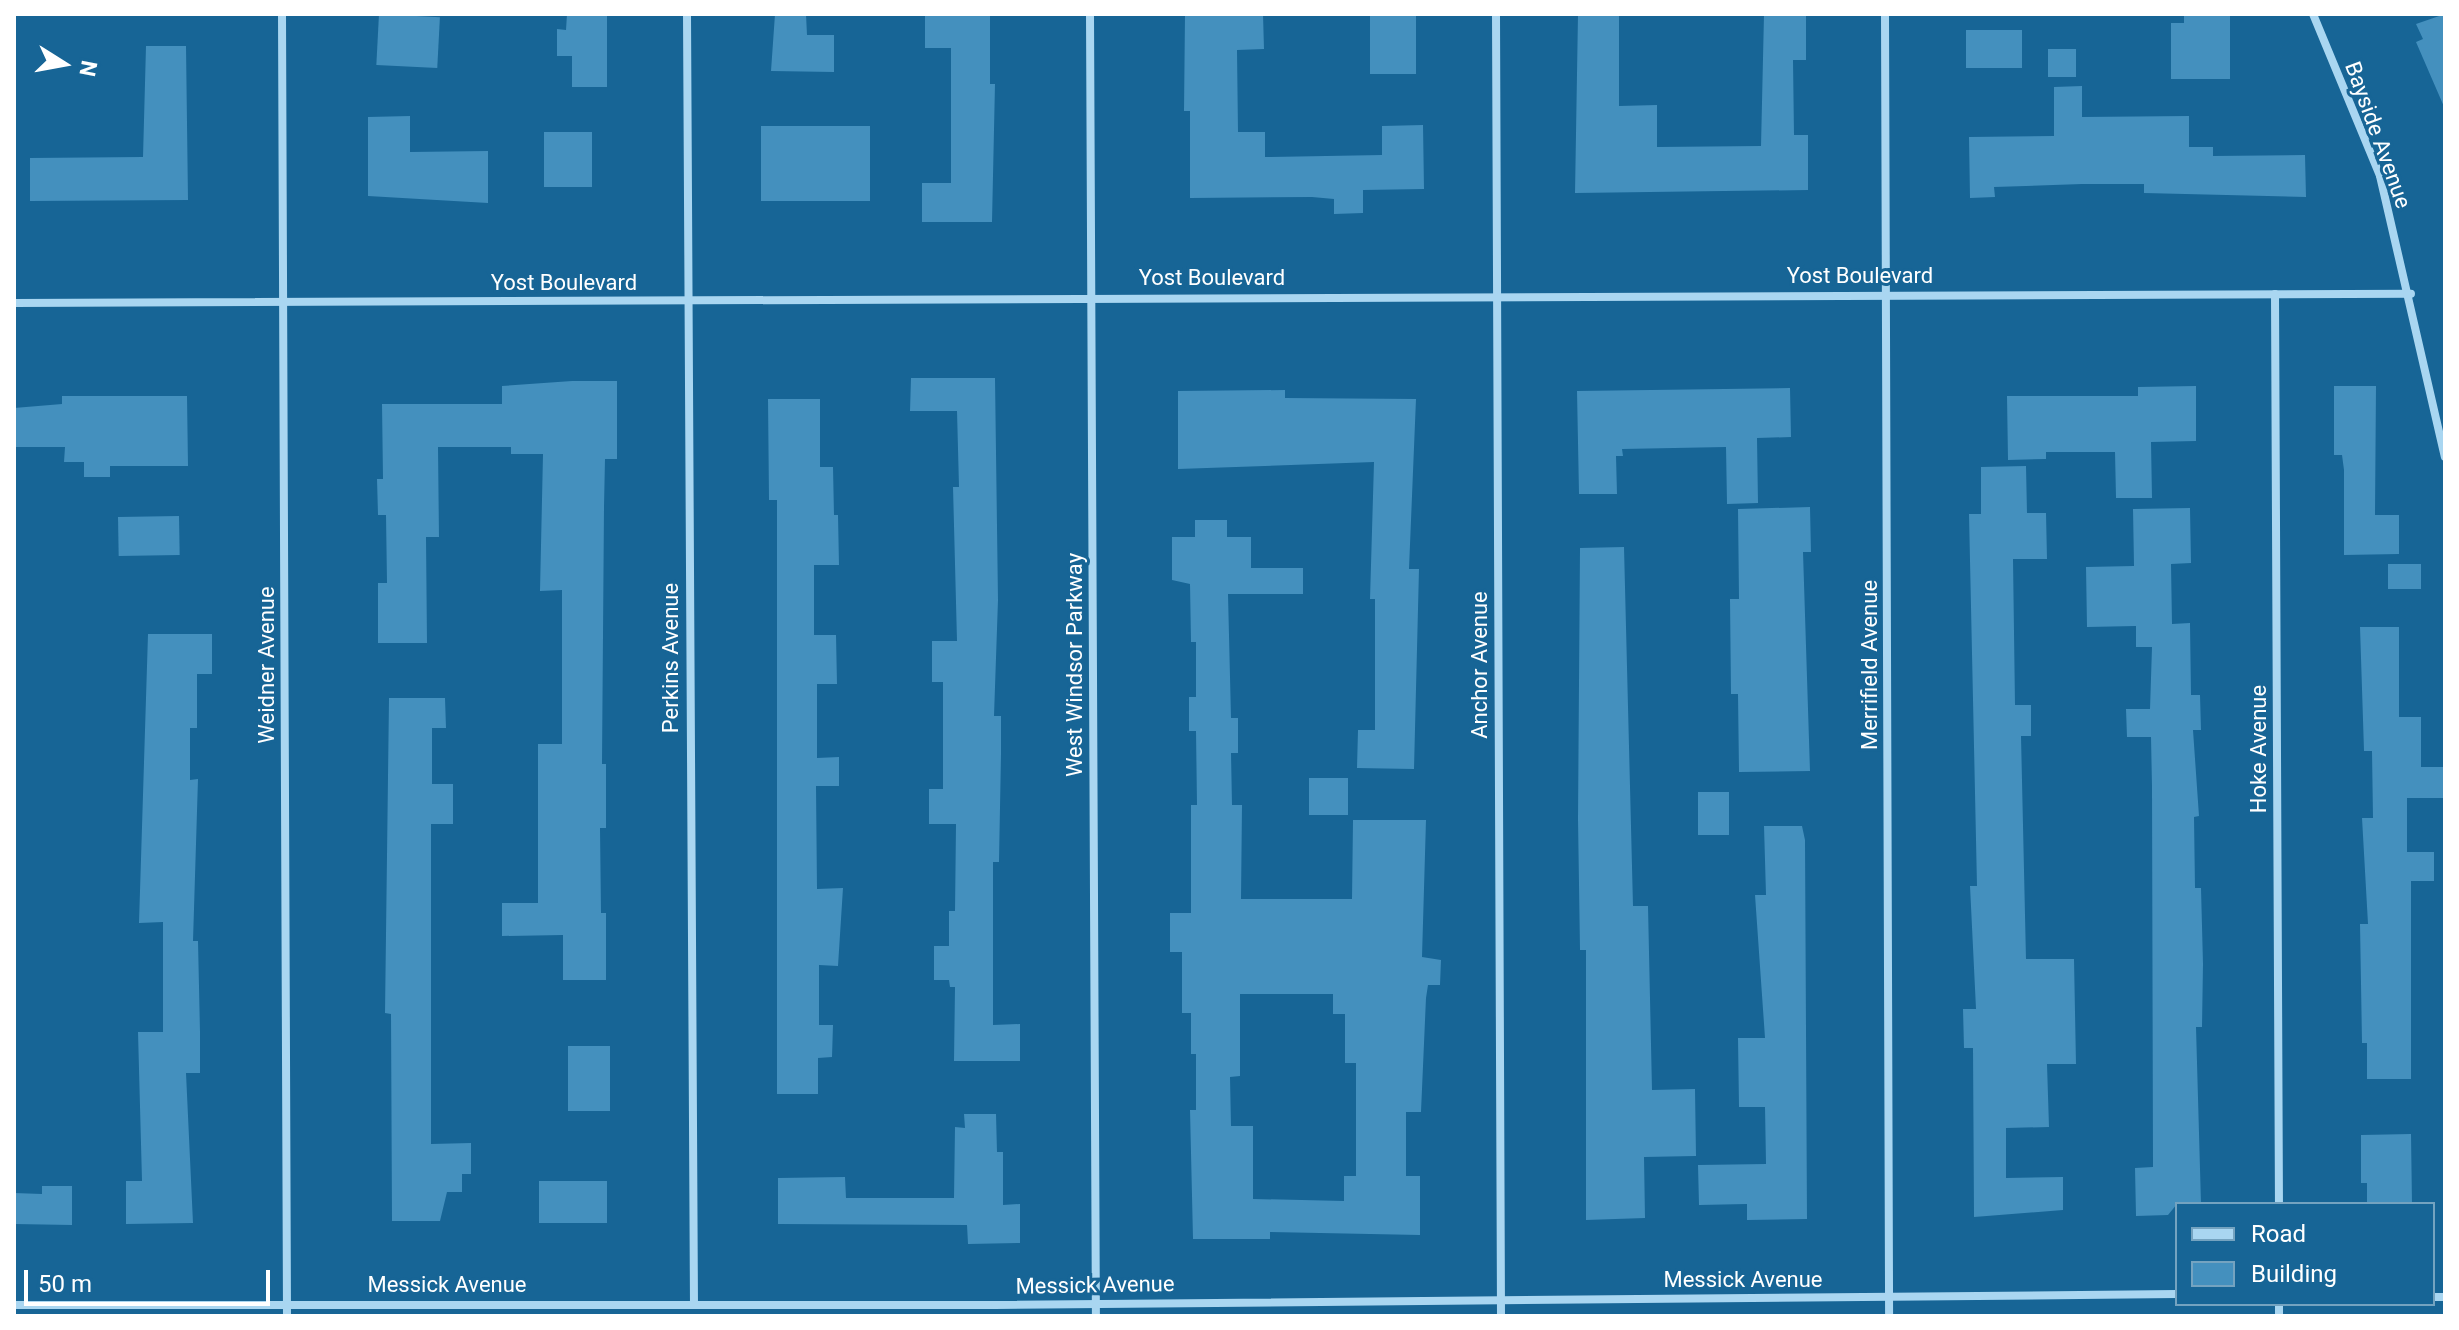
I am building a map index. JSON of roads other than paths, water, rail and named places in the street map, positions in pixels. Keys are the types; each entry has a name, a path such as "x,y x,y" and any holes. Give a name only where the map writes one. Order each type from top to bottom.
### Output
{"street":[{"name":"Weidner Avenue","path":"282,14 287,1316"},
{"name":"Perkins Avenue","path":"687,14 694,1302"},
{"name":"West Windsor Parkway","path":"1090,14 1096,1316"},
{"name":"Anchor Avenue","path":"1496,14 1501,1316"},
{"name":"Merrifield Avenue","path":"1885,14 1889,1316"},
{"name":"Bayside Avenue","path":"2313,14 2380,176 2411,294 2445,457"},
{"name":"Hoke Avenue","path":"2275,294 2279,1202"},
{"name":"Yost Boulevard","path":"14,303 1092,296 2411,294"},
{"name":"Messick Avenue","path":"14,1305 1096,1302 2175,1294"}]}
